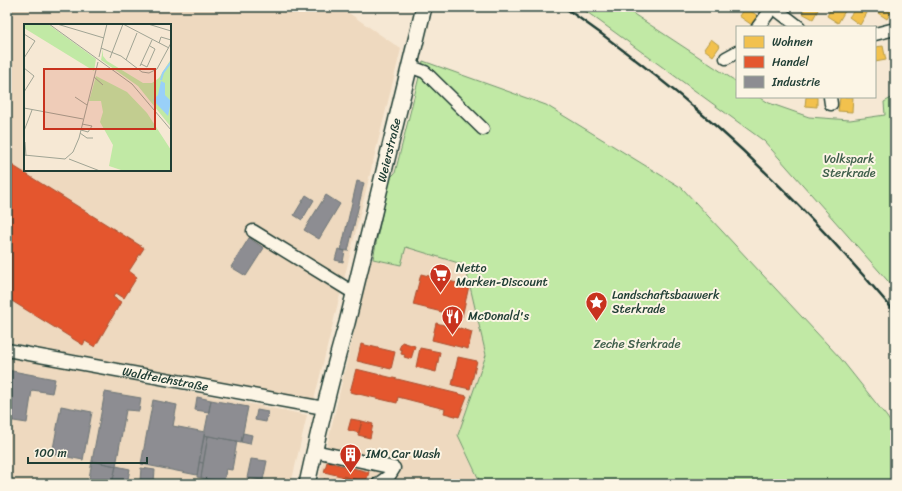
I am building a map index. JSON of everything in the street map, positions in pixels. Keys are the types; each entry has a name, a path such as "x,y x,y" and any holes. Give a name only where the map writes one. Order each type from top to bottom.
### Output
{"main road":[{"name":"Weierstraße","path":"307,484 324,408 354,293 424,7"}],"street":[{"path":"759,26 773,7 798,26"},
{"path":"876,34 895,29"},
{"path":"726,58 736,53"},
{"path":"409,66 425,72 482,129"},
{"path":"253,231 354,293"},
{"name":"Waldteichstraße","path":"7,350 324,408"},
{"path":"314,451 394,468 389,476 378,484"}],"shaded area":[{"path":"7,7 340,7 401,49 314,400 7,342"},
{"path":"406,247 465,265 486,355 458,435 480,484 318,484 371,259 401,265"},
{"path":"7,357 307,415 291,484 7,484"}],"green space":[{"name":"Volkspark Sterkrade","path":"580,7 623,7 736,81 736,98 761,98 769,103 809,117 850,120 885,115 884,102 895,96 895,289 764,141"},
{"name":"Zeche Sterkrade","path":"423,61 546,105 682,188 841,359 887,417 895,429 895,484 481,484 458,435 486,355 465,265 406,247 401,265 373,259 389,179 395,173"}],"building: Wohnen":[{"path":"745,7 758,16 752,25 739,16"},
{"path":"806,7 819,8 813,19 802,13"},
{"path":"832,7 838,7 845,11 838,23 827,16"},
{"path":"857,7 867,13 860,25 849,17"},
{"path":"882,7 889,7 893,9 887,19 878,13"},
{"path":"711,39 720,46 713,56 704,49"},
{"path":"883,46 886,60 876,62 876,47"},
{"path":"806,98 817,98 817,107 805,106"},
{"path":"840,98 853,98 852,112 838,111"}],"building: Handel":[{"path":"7,162 144,248 129,271 137,277 124,298 116,293 113,297 121,302 95,347 85,341 83,345 7,298"},
{"name":"Netto Marken-Discount","path":"421,274 469,286 462,317 458,316 456,322 449,320 450,314 413,305"},
{"name":"McDonald's","path":"436,323 472,332 468,349 432,340"},
{"path":"402,342 415,346 411,359 404,357 405,355 401,354 402,350 399,349"},
{"path":"361,344 395,352 391,369 357,361"},
{"path":"420,348 440,352 436,372 416,367"},
{"path":"458,357 477,361 470,389 452,385"},
{"path":"356,369 467,396 459,417 444,413 445,409 398,397 397,403 350,392"},
{"path":"351,419 362,421 359,433 348,430"},
{"path":"362,421 373,424 370,438 358,435"},
{"name":"IMO Car Wash","path":"327,462 369,472 366,482 324,472"},
{"path":"343,476 372,484 341,484"},
{"path":"324,479 341,484 322,484"}],"building: Industrie":[{"path":"357,181 364,183 348,251 341,250"},
{"path":"306,195 314,200 302,220 294,215"},
{"path":"326,195 340,204 319,239 304,230"},
{"path":"249,238 264,248 246,276 231,267"},
{"path":"338,249 345,251 343,262 335,260"},
{"path":"7,370 55,379 52,393 32,390 27,423 7,420"},
{"path":"105,392 141,398 139,411 126,410 116,466 92,461"},
{"path":"197,397 211,400 209,412 195,410"},
{"path":"153,400 177,405 173,426 205,432 197,475 141,464"},
{"path":"211,400 248,407 241,442 204,435"},
{"path":"61,406 92,412 83,460 52,454"},
{"path":"257,410 268,412 266,422 255,420"},
{"path":"243,433 252,435 250,444 241,442"},
{"path":"204,435 208,436 203,463 199,462"},
{"path":"208,436 237,441 232,470 226,469 224,482 201,478"},
{"path":"251,459 267,461 263,480 247,478"},
{"path":"92,461 116,466 112,484 88,484"},
{"path":"199,462 203,463 201,478 197,477"},
{"path":"116,466 130,469 127,484 112,484"},
{"path":"141,468 155,470 154,482 140,480"},
{"path":"206,479 224,482 224,484 205,484"},
{"path":"140,480 174,484 139,484"}],"railway":[{"path":"564,7 661,80 699,111 741,149 809,216 895,312"}],"place":[{"name":"Netto Marken-Discount","path":"441,294"},
{"name":"Landschaftsbauwerk Sterkrade","path":"597,322"},
{"name":"McDonald's","path":"452,336"},
{"name":"IMO Car Wash","path":"351,474"}]}
